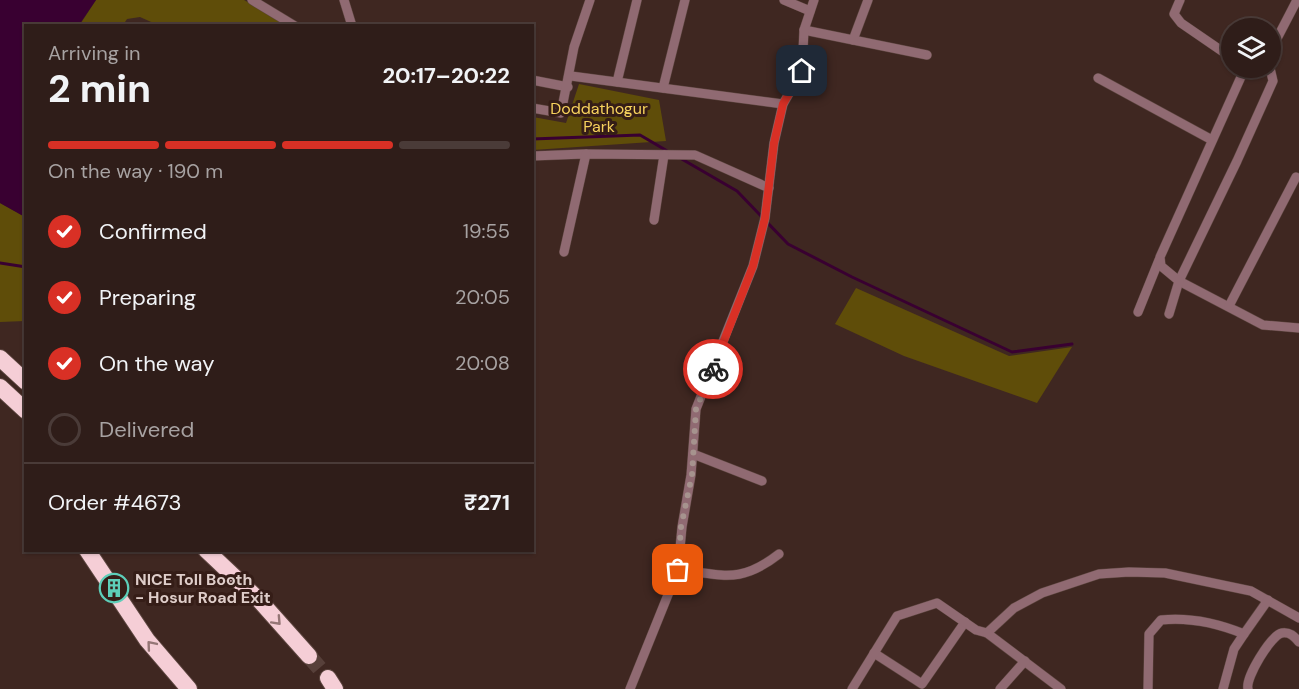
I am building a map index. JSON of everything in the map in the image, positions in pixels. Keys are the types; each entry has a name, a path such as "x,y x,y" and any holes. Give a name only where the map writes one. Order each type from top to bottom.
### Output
{"highway":[{"path":"0,358 24,380"},
{"path":"0,387 24,409"},
{"path":"88,552 147,640 189,689"},
{"path":"208,552 260,601 309,656"}],"street":[{"path":"252,0 292,24"},
{"path":"344,0 351,24"},
{"path":"534,108 561,113 568,87 574,47 590,0"},
{"path":"617,82 637,0"},
{"path":"663,88 685,0"},
{"path":"784,0 810,11"},
{"path":"630,689 678,570 693,454 696,409 753,266 765,218 774,143 783,104 802,71 804,30 814,0"},
{"path":"853,40 868,0"},
{"path":"1180,0 1174,14 1181,23 1221,50"},
{"path":"1281,31 1297,0"},
{"path":"1289,15 1299,21"},
{"path":"804,30 927,55"},
{"path":"570,76 783,104"},
{"path":"1098,78 1212,140"},
{"path":"1138,312 1160,257 1240,78"},
{"path":"1169,314 1179,281 1269,90 1272,78"},
{"path":"534,80 568,87"},
{"path":"564,252 586,154"},
{"path":"654,220 664,155"},
{"path":"534,156 695,155 769,188"},
{"path":"1229,306 1296,177"},
{"path":"1160,257 1161,266 1179,281 1263,325 1299,328"},
{"path":"693,454 762,481"},
{"path":"678,570 740,576 759,569 779,554"},
{"path":"987,633 1014,609 1042,593 1099,574 1165,573 1251,591 1297,617 1292,634"},
{"path":"1223,689 1234,649 1268,600"},
{"path":"852,689 897,615 937,603 965,622 987,633 1061,689"},
{"path":"1148,689 1149,634 1161,620 1196,620 1223,625 1244,634"},
{"path":"874,653 922,684 965,622"},
{"path":"1248,689 1247,682 1275,637 1281,633 1292,634 1299,642"},
{"path":"1000,689 1025,661"}],"green space":[{"path":"96,0 244,0 287,24 156,24 140,17 127,19 124,24 80,24"},
{"name":"Doddathogur Park","path":"579,84 659,100 666,141 534,150 534,117 566,123"},
{"path":"0,203 24,216 24,321 0,322"},
{"path":"856,288 1009,356 1072,347 1037,403 904,356 835,324"}],"shaded area":[{"path":"0,0 96,0 80,24 24,24 24,216 0,203"}],"waterway":[{"path":"534,139 640,135 669,152"},
{"path":"680,158 737,191 788,244 852,277 1012,352 1072,344"},
{"path":"0,263 24,267"}],"tunnel":[{"path":"309,656 328,678"}],"way so far":[{"path":"678,570 681,527 692,475 696,409 713,369"}],"place":[{"name":"NICE Toll Booth - Hosur Road Exit","path":"114,588"}],"route":[{"path":"713,369 753,266 765,218 774,143 783,104 802,71"}]}
